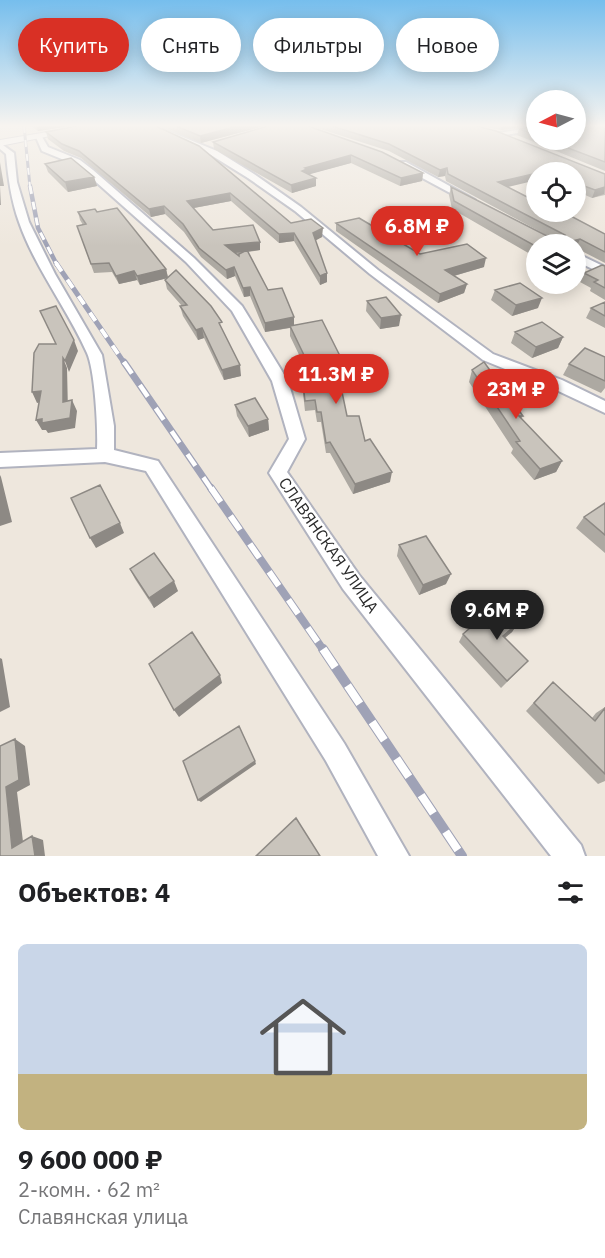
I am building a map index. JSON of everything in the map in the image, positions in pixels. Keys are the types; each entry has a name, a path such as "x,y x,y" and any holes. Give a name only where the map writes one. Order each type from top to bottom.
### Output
{"street":[{"path":"11,166 13,182 24,222 49,274 94,355 106,426 105,455"},
{"name":"СЛАВЯНСКАЯ УЛИЦА","path":"82,166 190,260 237,309 280,381 297,439 278,473 351,582 570,856"},
{"path":"236,166 298,208 374,272 488,357 557,384 605,408"},
{"path":"406,166 484,207"},
{"path":"586,262 605,272"},
{"path":"0,460 105,455 152,466 334,752 394,856"}],"building":[{"path":"47,166 81,166 94,177 65,182"},
{"path":"97,166 223,166 291,223 311,219 323,228 313,233 327,273 320,276 294,233 279,234 230,193 187,201 213,230 253,225 260,242 225,245 239,256 247,250 268,290 282,288 294,317 265,323 250,287 243,288 234,267 226,270 199,248 183,224 164,206 149,209"},
{"path":"256,166 312,166 302,171 316,178 291,185"},
{"path":"375,166 409,166 423,173 401,178"},
{"path":"432,166 526,166 526,176 498,182 526,196 526,215 448,174 447,168 440,170"},
{"path":"586,167 605,174 605,187 595,190 586,187"},
{"path":"451,187 543,234 526,234 526,241 454,201"},
{"path":"117,208 166,269 137,276 134,271 116,276 109,263 91,264 77,226 86,224 78,212 95,209 97,212"},
{"path":"359,218 420,254 467,244 486,258 445,270 467,284 440,294 336,223"},
{"path":"540,222 582,222 605,234 605,252 586,242 586,234 563,234"},
{"path":"602,265 605,266 605,288 594,282 598,280 586,272"},
{"path":"176,270 211,306 222,322 219,323 240,365 222,370 202,328 196,330 180,306 187,305 165,280"},
{"path":"520,283 526,287 526,294 536,294 542,298 516,305 495,290"},
{"path":"386,297 401,315 381,318 367,301"},
{"path":"605,302 605,316 591,308"},
{"path":"56,306 74,340 65,361 63,358 63,402 72,400 70,418 42,423 42,419 36,420 41,391 32,392 34,353 39,344 56,344 40,311"},
{"path":"322,320 345,366 337,368 347,416 359,416 365,441 370,439 392,472 355,484 330,442 326,443 321,412 317,412 315,400 305,401 303,383 317,382 290,326"},
{"path":"542,322 563,337 536,347 515,332"},
{"path":"585,348 605,357 605,381 569,364"},
{"path":"484,362 523,416 519,416 562,461 540,469 516,442 520,441 472,370"},
{"path":"255,398 268,419 248,426 235,405"},
{"path":"100,485 120,523 90,538 71,498"},
{"path":"605,503 605,535 584,517"},
{"path":"426,536 451,574 423,585 399,545"},
{"path":"154,553 174,581 149,598 130,569"},
{"path":"496,602 518,623 503,636 528,661 507,681 463,634"},
{"path":"192,632 220,675 174,710 149,664"},
{"path":"553,682 595,721 605,708 605,774 534,703"},
{"path":"239,726 255,761 198,800 183,761"},
{"path":"15,739 19,780 6,787 12,848 32,836 35,856 0,856 0,746"},
{"path":"296,818 320,856 256,856"}],"railway":[{"path":"28,166 30,187"},
{"path":"30,186 38,228 57,265"},
{"path":"56,263 125,364"},
{"path":"124,362 212,490"},
{"path":"211,488 324,651"},
{"path":"323,649 462,856"}]}
